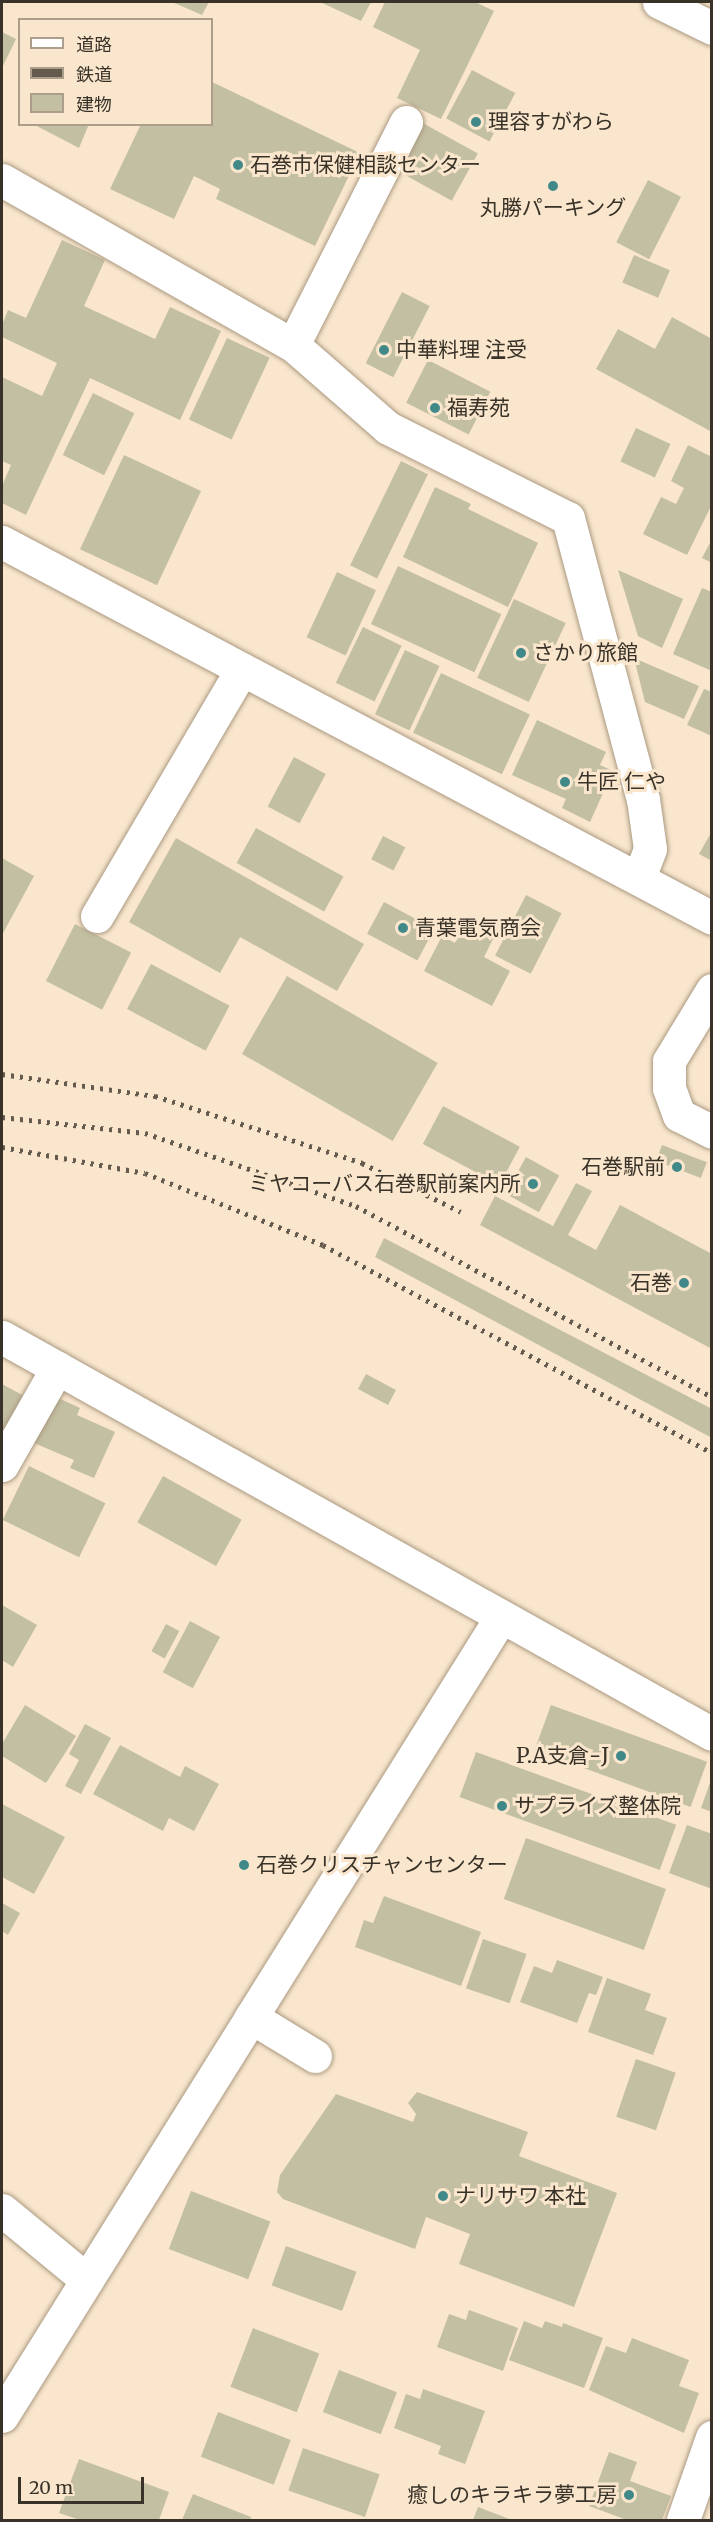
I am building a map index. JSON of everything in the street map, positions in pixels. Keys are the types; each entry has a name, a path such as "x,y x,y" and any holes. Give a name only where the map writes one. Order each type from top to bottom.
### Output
{"street":[{"path":"674,5 711,28"},
{"path":"293,345 406,122"},
{"path":"2,180 293,345 388,428 568,518 643,799 650,849 639,878"},
{"path":"2,542 711,918"},
{"path":"97,916 242,669"},
{"path":"711,990 669,1061 669,1088 679,1114 711,1132"},
{"path":"2,1337 711,1734"},
{"path":"2,1465 57,1368"},
{"path":"2,2416 501,1617"},
{"path":"251,2017 315,2056"},
{"path":"2,2210 87,2280"},
{"path":"683,2520 711,2437"}],"building":[{"path":"172,2 209,2 202,15"},
{"path":"320,2 371,2 361,21"},
{"path":"385,2 475,2 494,11 441,119 397,98 420,50 373,27"},
{"path":"2,32 16,39 2,68"},
{"path":"472,70 515,93 489,142 446,119"},
{"name":"石巻市保健相談センター","path":"213,82 360,153 315,246 216,199 220,189 194,176 174,219 110,189 140,126 213,126"},
{"path":"421,122 478,154 452,201 395,169"},
{"path":"37,126 88,126 79,148"},
{"path":"648,180 681,197 649,259 616,242"},
{"path":"62,240 105,260 84,306 155,339 170,307 221,331 180,420 90,378 26,515 2,503 2,486 11,465 2,461 2,377 42,396 57,363 2,337 2,325 8,310 26,318"},
{"path":"634,255 670,270 658,298 622,283"},
{"path":"402,292 430,306 393,377 366,363"},
{"path":"672,317 712,339 712,432 596,369 618,329 655,349"},
{"path":"227,338 270,358 232,439 189,420"},
{"path":"428,360 490,392 469,435 406,403"},
{"path":"93,393 134,413 104,475 63,455"},
{"path":"636,428 670,444 655,478 620,462"},
{"path":"688,445 712,457 712,504 687,555 643,534 661,497 676,504 684,488 671,481"},
{"path":"124,455 201,491 157,585 80,549"},
{"path":"401,461 428,474 377,578 350,565"},
{"path":"435,487 471,504 468,509 538,543 508,607 403,557"},
{"path":"712,539 712,563 702,558"},
{"path":"398,566 501,614 474,672 371,624"},
{"path":"618,570 683,599 662,648 638,636"},
{"path":"337,572 376,590 346,655 307,637"},
{"path":"702,588 712,592 712,671 673,654"},
{"path":"514,599 566,623 529,702 477,678"},
{"path":"363,627 402,646 374,702 336,683"},
{"path":"405,650 439,666 409,730 375,714"},
{"path":"634,658 699,686 684,719 645,702"},
{"path":"441,673 530,714 502,774 413,733"},
{"path":"704,689 712,692 712,736 687,725"},
{"path":"537,720 606,752 600,765 613,771 590,822 562,808 566,799 512,775"},
{"path":"294,757 326,774 299,823 268,806"},
{"path":"256,828 343,876 324,911 237,863"},
{"path":"712,831 712,861 699,854"},
{"path":"383,836 405,847 393,871 371,859"},
{"path":"176,838 364,944 337,991 240,937 220,973 129,922"},
{"path":"2,858 34,876 2,935"},
{"path":"526,895 562,913 531,974 495,956"},
{"path":"384,902 434,929 417,961 367,934"},
{"path":"466,921 495,935 484,957 510,971 492,1006 424,971 442,936 455,943"},
{"path":"75,924 131,953 102,1010 46,981"},
{"path":"151,964 230,1006 206,1051 127,1009"},
{"path":"287,976 438,1063 393,1141 242,1054"},
{"path":"443,1106 520,1147 500,1185 423,1144"},
{"path":"662,1145 707,1162 701,1178 656,1161"},
{"name":"ミヤコーバス石巻駅前案内所","path":"526,1157 559,1175 539,1212 506,1194"},
{"path":"576,1183 592,1191 568,1235 596,1250 620,1205 712,1254 712,1349 480,1225 495,1196 553,1226"},
{"path":"384,1238 712,1409 712,1438 375,1257"},
{"path":"366,1374 396,1390 388,1405 358,1389"},
{"path":"2,1384 24,1396 5,1430 2,1428"},
{"path":"54,1396 80,1408 77,1415 115,1432 94,1478 70,1468 74,1460 34,1443"},
{"path":"29,1466 105,1503 79,1557 3,1520"},
{"path":"163,1476 242,1520 216,1566 137,1522"},
{"path":"2,1605 37,1625 13,1667 2,1660"},
{"path":"190,1621 220,1637 193,1688 163,1672"},
{"path":"166,1624 179,1631 165,1658 151,1651"},
{"path":"25,1705 76,1736 46,1783 2,1756 2,1744"},
{"name":"P.A支倉-J","path":"551,1705 707,1762 691,1807 535,1750"},
{"path":"85,1724 111,1738 81,1794 65,1786 79,1760 69,1754"},
{"path":"120,1745 180,1777 185,1766 219,1784 194,1831 169,1818 163,1831 93,1794"},
{"path":"476,1752 676,1825 660,1870 460,1797"},
{"path":"712,1781 712,1812 701,1808"},
{"path":"2,1804 65,1837 34,1894 2,1877"},
{"path":"687,1825 712,1834 712,1889 669,1873"},
{"path":"526,1838 666,1889 644,1950 504,1899"},
{"path":"384,1896 481,1932 461,1986 355,1947 364,1920 373,1923"},
{"path":"2,1903 20,1913 8,1935 2,1931"},
{"path":"483,1939 526,1954 510,2003 466,1988"},
{"path":"557,1960 603,1977 596,1995 589,1993 577,2023 520,2002 534,1966 552,1973"},
{"path":"607,1978 651,1994 645,2010 667,2018 653,2055 588,2032"},
{"path":"636,2059 676,2073 656,2130 616,2117"},
{"path":"417,2092 528,2132 519,2156 617,2193 574,2307 459,2264 470,2234 426,2217 415,2249 283,2199 277,2192 280,2175 336,2094 413,2122 416,2114 408,2103"},
{"path":"191,2191 270,2221 248,2279 169,2249"},
{"path":"286,2246 356,2272 342,2311 272,2285"},
{"path":"469,2310 518,2328 503,2371 437,2347 449,2314 466,2320"},
{"path":"524,2321 542,2328 545,2321 562,2327 563,2323 603,2338 584,2388 509,2360"},
{"path":"253,2328 319,2353 297,2412 230,2387"},
{"path":"632,2338 689,2360 679,2386 699,2393 684,2433 589,2390 606,2346 626,2353"},
{"path":"339,2370 397,2392 381,2434 323,2412"},
{"path":"423,2389 485,2411 465,2464 438,2454 441,2446 394,2428 406,2394 420,2399"},
{"path":"218,2412 291,2440 274,2485 201,2457"},
{"path":"303,2448 380,2474 365,2517 288,2491"},
{"path":"609,2452 637,2462 630,2481 671,2496 662,2520 627,2520 589,2506"},
{"path":"79,2459 169,2492 159,2520 80,2520 59,2513"},
{"path":"193,2494 251,2517 250,2520 182,2520"},
{"path":"478,2507 512,2520 473,2520"}],"railway":[{"path":"2,1074 155,1096 362,1163 461,1212"},
{"path":"2,1117 145,1133 356,1206 712,1397"},
{"path":"2,1147 145,1173 323,1245 712,1453"}],"place":[{"name":"理容すがわら","path":"476,122"},
{"name":"石巻市保健相談センター","path":"238,165"},
{"name":"丸勝パーキング","path":"553,186"},
{"name":"中華料理 注受","path":"384,350"},
{"name":"福寿苑","path":"435,408"},
{"name":"さかり旅館","path":"521,653"},
{"name":"牛匠 仁や","path":"565,782"},
{"name":"青葉電気商会","path":"403,928"},
{"name":"石巻駅前","path":"677,1167"},
{"name":"ミヤコーバス石巻駅前案内所","path":"533,1184"},
{"name":"石巻","path":"684,1283"},
{"name":"P.A支倉-J","path":"621,1756"},
{"name":"サプライズ整体院","path":"502,1806"},
{"name":"石巻クリスチャンセンター","path":"244,1865"},
{"name":"ナリサワ 本社","path":"443,2196"},
{"name":"癒しのキラキラ夢工房","path":"629,2495"}]}
